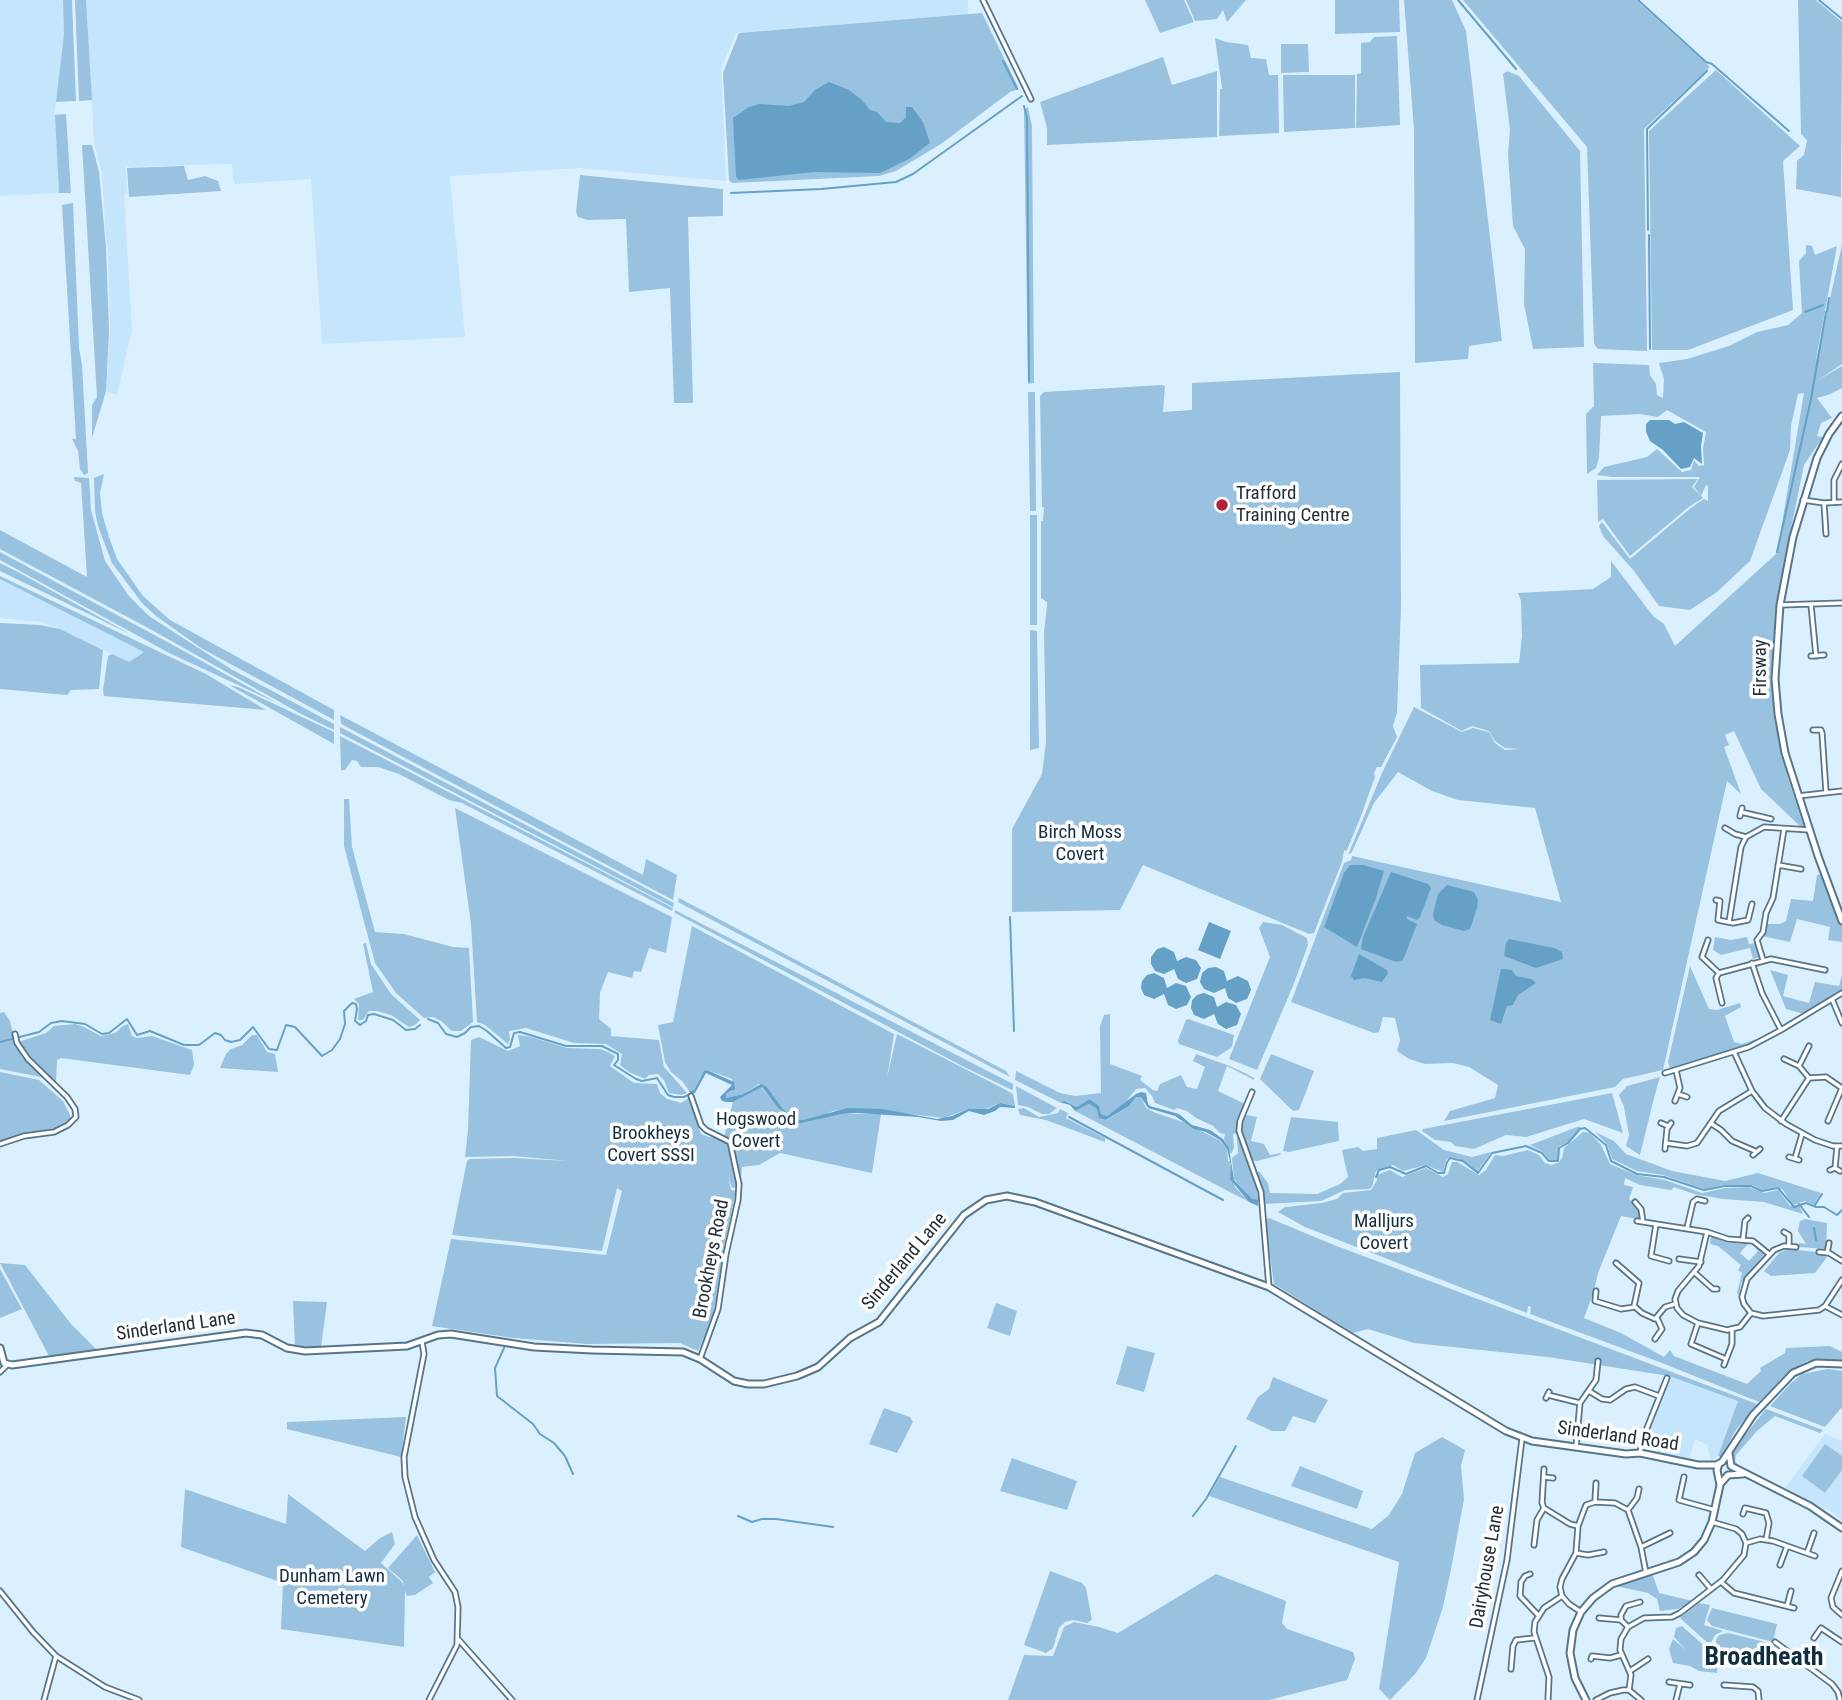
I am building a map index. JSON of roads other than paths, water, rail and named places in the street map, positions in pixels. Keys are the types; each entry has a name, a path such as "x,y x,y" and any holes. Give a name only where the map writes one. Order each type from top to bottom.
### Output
{"street":[{"path":"983,0 1031,99"},
{"name":"Firsway","path":"1842,416 1822,445 1803,500 1789,553 1776,645 1776,693 1781,736 1798,796 1842,920"},
{"path":"1834,502 1833,484 1842,464"},
{"path":"1803,500 1842,502"},
{"path":"1824,503 1826,534"},
{"path":"1780,605 1842,603"},
{"path":"1811,605 1813,656 1824,655"},
{"path":"1812,730 1821,730 1822,733 1826,792"},
{"path":"1798,796 1842,791"},
{"path":"1729,922 1741,847 1746,837 1764,827 1769,819 1741,812"},
{"path":"1764,827 1811,830"},
{"path":"1725,828 1746,837"},
{"path":"1763,960 1757,940 1763,932 1766,913 1773,898 1784,830"},
{"path":"1778,865 1798,868"},
{"path":"1716,900 1720,901 1718,920 1729,922 1741,923 1748,920 1752,904"},
{"path":"1708,940 1699,957 1719,973"},
{"path":"1722,1003 1716,978 1719,973 1763,960 1781,960 1825,970"},
{"path":"1752,963 1762,993 1781,1030"},
{"path":"1665,1073 1734,1052 1781,1030 1842,993"},
{"path":"1832,999 1842,1023"},
{"path":"0,1144 24,1136 54,1132 68,1125 76,1117 75,1109 67,1097 28,1059 17,1043 15,1034"},
{"path":"1799,1066 1809,1046"},
{"path":"1734,1052 1752,1091 1765,1108 1802,1134 1840,1147 1832,1169 1840,1171"},
{"path":"1784,1060 1799,1066 1809,1078"},
{"path":"1675,1101 1680,1081 1676,1070"},
{"path":"1809,1078 1826,1077 1842,1088 1831,1120"},
{"path":"1781,1121 1809,1078"},
{"path":"1666,1143 1694,1145 1703,1138 1722,1108 1752,1091"},
{"path":"1252,1092 1240,1121 1239,1131 1261,1197 1269,1287"},
{"path":"1678,1094 1686,1097"},
{"name":"Brookheys Road","path":"691,1096 701,1125 730,1142 739,1184 718,1310 699,1359"},
{"path":"1661,1124 1669,1125 1665,1149"},
{"path":"1712,1124 1732,1142 1756,1152"},
{"path":"1789,1157 1797,1159 1802,1134"},
{"name":"Sinderland Lane","path":"7,1365 246,1333 268,1337 287,1348 298,1350 407,1346 438,1335 451,1334 534,1346 683,1352 699,1359 726,1378 753,1385 787,1379 818,1367 850,1338 883,1318 964,1215 979,1204 998,1196 1035,1202 1269,1287 1486,1420 1522,1439"},
{"path":"1688,1228 1693,1202 1697,1199 1705,1201"},
{"path":"1634,1202 1640,1207 1643,1222"},
{"path":"1640,1207 1645,1202"},
{"path":"1742,1239 1748,1218"},
{"path":"1637,1221 1707,1231 1728,1239 1754,1241 1769,1254"},
{"path":"1656,1224 1651,1256 1669,1261"},
{"path":"1707,1231 1701,1262 1695,1273 1678,1291 1675,1304 1683,1315 1698,1323 1732,1330 1740,1327 1751,1313"},
{"path":"1784,1233 1789,1235 1789,1246"},
{"path":"1827,1253 1829,1244"},
{"path":"1796,1247 1781,1246 1769,1254 1750,1275 1744,1285 1742,1301 1751,1313 1763,1316 1814,1311 1825,1306 1842,1280"},
{"path":"1819,1252 1842,1261"},
{"path":"1679,1259 1701,1262"},
{"path":"1616,1263 1639,1283 1635,1307"},
{"path":"1695,1273 1713,1289 1717,1289"},
{"path":"1596,1291 1595,1301 1621,1309 1635,1307 1652,1319 1657,1318 1665,1307 1675,1304"},
{"path":"1825,1306 1842,1315"},
{"path":"1655,1339 1662,1329 1657,1318"},
{"path":"1698,1323 1691,1344 1725,1362 1732,1344 1732,1330"},
{"path":"422,1342 424,1354 404,1457 405,1477 415,1517 457,1599 458,1639 429,1700"},
{"path":"0,1348 7,1365 0,1372"},
{"path":"1576,1447 1580,1403 1593,1386 1598,1361"},
{"path":"1586,1700 1575,1678 1570,1653 1573,1630 1581,1612 1603,1590 1619,1581 1687,1557 1704,1540 1712,1522 1720,1485 1719,1467 1753,1415 1800,1368 1823,1362 1842,1364"},
{"path":"1640,1453 1643,1438 1667,1378"},
{"path":"1588,1391 1606,1400 1632,1387 1659,1396"},
{"path":"1548,1395 1580,1403"},
{"name":"Sinderland Road","path":"1522,1439 1626,1454 1640,1453 1708,1466 1730,1466 1810,1506 1842,1528"},
{"name":"Dairyhouse Lane","path":"1477,1700 1507,1558 1522,1439"},
{"path":"1720,1485 1728,1475 1730,1450"},
{"name":"Sinderland Road","path":"1719,1467 1722,1476 1744,1474"},
{"path":"1544,1469 1544,1508 1578,1526"},
{"path":"1544,1477 1553,1478"},
{"path":"1684,1477 1679,1500 1714,1510"},
{"path":"1595,1502 1596,1482"},
{"path":"1628,1510 1637,1498 1639,1489"},
{"path":"1581,1612 1562,1596 1562,1579 1576,1553 1578,1526 1586,1505 1595,1502 1615,1503 1628,1510 1641,1547 1646,1573"},
{"path":"1534,1545 1537,1520 1544,1508"},
{"path":"1743,1514 1745,1508 1766,1513 1769,1523 1766,1540"},
{"path":"1629,1690 1630,1671 1621,1655 1621,1639 1628,1627 1644,1618 1680,1613 1721,1582 1744,1555 1746,1543 1736,1529 1712,1522"},
{"path":"1641,1547 1670,1533"},
{"path":"1807,1553 1814,1533"},
{"path":"1746,1543 1766,1540 1815,1556"},
{"path":"1780,1566 1787,1546"},
{"path":"1576,1553 1588,1555 1604,1552"},
{"path":"1842,1572 1831,1598 1833,1607 1842,1615"},
{"path":"1530,1574 1521,1582 1520,1596 1538,1615"},
{"path":"1699,1575 1711,1590"},
{"path":"1721,1582 1734,1593 1794,1608"},
{"path":"0,1591 33,1632 57,1656 105,1687 139,1700"},
{"path":"1787,1606 1791,1591"},
{"path":"1548,1700 1549,1677 1534,1638 1538,1615 1562,1596"},
{"path":"1628,1627 1621,1620 1621,1615 1626,1606 1640,1602"},
{"path":"1599,1618 1621,1620"},
{"path":"1814,1638 1821,1628 1842,1642"},
{"path":"1512,1635 1516,1640"},
{"path":"1516,1640 1534,1638"},
{"path":"458,1639 512,1700"},
{"path":"1511,1669 1516,1640"},
{"path":"1775,1642 1832,1684 1840,1700"},
{"path":"1591,1659 1592,1656 1610,1658 1621,1655"},
{"path":"44,1700 57,1656"},
{"path":"1630,1671 1648,1659"},
{"path":"1669,1682 1690,1685"},
{"path":"1675,1700 1680,1684"},
{"path":"1724,1685 1753,1686 1758,1691 1759,1700"},
{"path":"1597,1700 1617,1690 1629,1690 1641,1700"}],"waterway":[{"path":"1458,0 1516,69"},
{"path":"1638,0 1706,62 1712,64 1789,131"},
{"path":"1819,0 1842,19"},
{"path":"1003,61 1017,89"},
{"path":"1648,230 1647,129 1707,71"},
{"path":"731,193 896,182 913,174 1022,96"},
{"path":"1024,106 1027,118 1029,381"},
{"path":"1649,235 1650,349"},
{"path":"1827,311 1829,298"},
{"path":"1805,312 1823,305"},
{"path":"1777,552 1811,399 1826,312"},
{"path":"1010,917 1014,1031"},
{"path":"0,1042 39,1032 51,1023 62,1021 85,1024 102,1034 109,1033 127,1019 137,1035 150,1031 184,1045 199,1045 215,1033 231,1042 240,1040 253,1027 269,1049 277,1050 286,1025 295,1027 322,1056 332,1050 340,1039 345,1024 344,1011 352,1003 356,1004 355,1021 360,1025 366,1021 368,1015 374,1014 393,1020 406,1030 420,1025"},
{"path":"428,1019 438,1023 446,1034 457,1037 471,1027 479,1026 506,1048 510,1047 514,1033 520,1032 566,1046 602,1046 618,1054 614,1065 636,1079 642,1081 657,1078 668,1095 674,1097 684,1097 692,1093"},
{"path":"1069,1117 1223,1200"},
{"path":"1376,1177 1379,1170 1390,1167 1406,1174 1426,1166 1438,1173 1444,1173 1450,1158 1463,1161 1478,1173 1492,1153 1526,1146 1542,1153 1549,1161 1558,1161 1559,1148 1568,1143 1580,1129 1585,1128 1606,1145 1611,1161 1637,1174 1664,1177 1704,1190 1725,1186 1751,1186 1762,1191 1778,1188 1794,1207 1806,1203 1824,1207 1837,1215 1842,1210"},
{"path":"1815,1205 1822,1194"},
{"path":"1799,1204 1809,1217"},
{"path":"1814,1228 1816,1240"},
{"path":"504,1348 495,1368 497,1396 554,1443 565,1456 573,1474"},
{"path":"1193,1516 1206,1499 1236,1446"},
{"path":"738,1516 752,1522 776,1519 833,1527"}],"place":[{"name":"Trafford Training Centre","path":"1222,505"}],"district":[{"name":"Broadheath","path":"1764,1658"}],"park label":[{"name":"Birch Moss Covert","path":"1080,844"},
{"name":"Hogswood Covert","path":"756,1131"},
{"name":"Brookheys Covert SSSI","path":"651,1145"},
{"name":"Malljurs Covert","path":"1384,1233"},
{"name":"Dunham Lawn Cemetery","path":"332,1588"}]}
